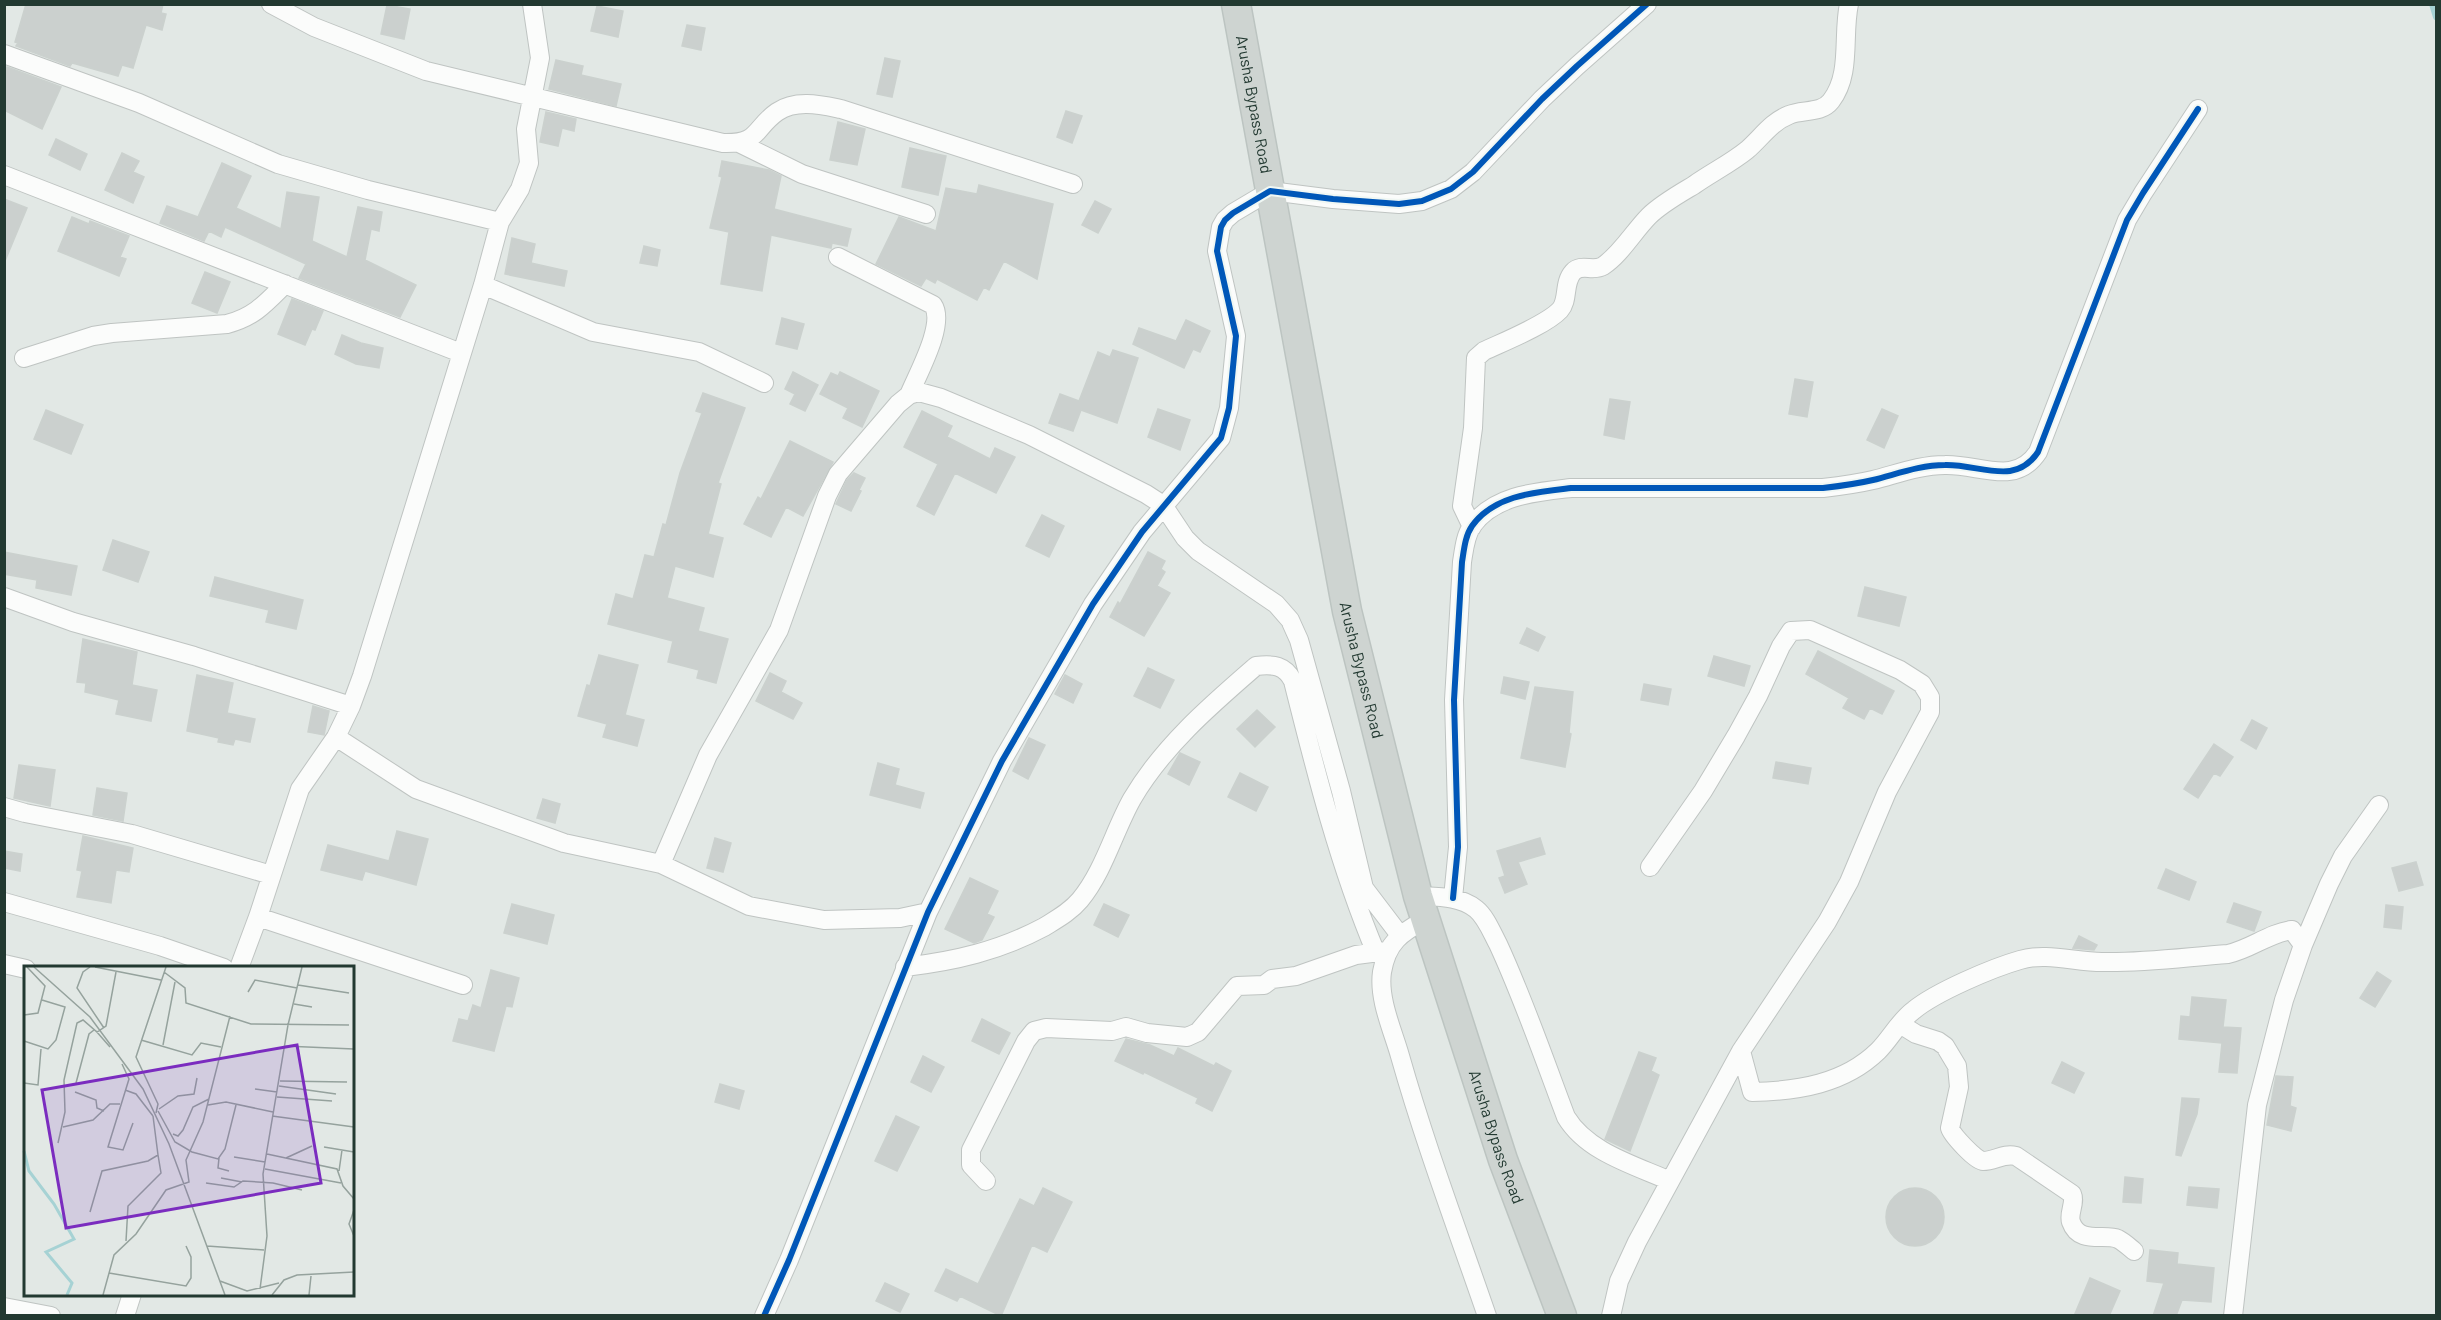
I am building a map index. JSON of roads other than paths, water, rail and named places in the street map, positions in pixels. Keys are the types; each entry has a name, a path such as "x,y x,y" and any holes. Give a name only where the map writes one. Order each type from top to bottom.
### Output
{"main road":[{"name":"Arusha Bypass Road","path":"1236,4 1347,611 1422,907 1503,1160 1562,1316"}],"street":[{"path":"271,4 314,27 426,71 723,142 739,143 749,140 776,112 788,107 801,104 820,105 1073,183"},
{"path":"240,966 300,789 336,737 351,706 483,285 500,222 525,177 529,163 526,129 540,58 532,4"},
{"path":"764,1316 789,1260 928,912 1002,761 1093,604 1142,532 1221,438 1226,425 1236,336 1217,251 1221,227 1233,213 1270,191 1399,204 1438,196 1473,172 1542,99 1647,4"},
{"path":"1472,527 1462,506 1473,428 1476,358 1484,351 1560,311 1567,283 1573,271 1581,267 1593,269 1603,266 1650,215 1747,150 1772,125 1789,115 1821,109 1828,105 1844,72 1844,30 1849,4"},
{"path":"4,54 139,103 278,164 310,175 500,222"},
{"path":"1453,898 1458,847 1454,700 1462,562 1466,541 1472,527 1486,511 1505,501 1532,493 1571,488 1822,488 1846,486 1922,467 1944,465 2008,472 2021,470 2031,464 2038,452 2127,220 2198,109"},
{"path":"739,143 802,174 926,214"},
{"path":"4,175 461,353"},
{"path":"661,864 708,755 779,630 827,496 838,474 891,412 909,395 937,326 937,311 933,305 838,257"},
{"path":"24,358 93,336 227,324 244,320 259,311 285,284"},
{"path":"483,285 593,332 699,352 764,383"},
{"path":"909,395 919,392 927,393 1029,435 1083,460 1163,505 1185,538 1198,551 1221,569 1261,592 1290,620 1299,640 1341,791 1364,888 1399,934"},
{"path":"4,597 73,622 194,656 351,706"},
{"path":"1611,1316 1619,1281 1740,1051 1827,921 1849,882 1887,792 1930,712 1930,697 1922,684 1900,670 1810,630 1791,631 1781,646 1736,736 1650,867"},
{"path":"905,967 974,956 1026,936 1063,916 1081,899 1097,873 1133,798 1194,720 1256,666 1269,664 1288,671 1293,681 1331,827 1357,907 1382,951 1384,1002 1418,1116 1487,1316"},
{"path":"336,737 416,789 564,843 661,864 749,906 824,920 900,918 928,912"},
{"path":"2233,1316 2257,1105 2284,1000 2303,945 2343,856 2379,805"},
{"path":"4,807 132,834 272,875"},
{"path":"986,1181 971,1165 971,1150 1026,1041 1034,1031 1046,1028 1112,1031 1126,1026 1147,1033 1187,1037 1198,1032 1237,986 1264,984 1272,979 1296,976 1356,955 1382,951 1422,907 1453,898 1478,910 1488,925 1507,963 1566,1117 1575,1131 1590,1144 1670,1181"},
{"path":"4,902 150,943 218,966"},
{"path":"258,917 463,985"},
{"path":"1740,1051 1752,1092 1780,1092 1804,1088 1833,1080 1861,1065 1879,1050 1912,1011 1931,998 2021,960 2037,957 2119,963 2228,954 2240,951 2279,932 2292,930 2303,945"},
{"path":"4,964 24,969"},
{"path":"1900,1024 1916,1034 1938,1041 1945,1046 1957,1066 1959,1087 1950,1128 1951,1133 1978,1160 1983,1161 2002,1155 2016,1156 2072,1194 2074,1200 2070,1218 2073,1226 2079,1232 2095,1239 2118,1239 2134,1251"},
{"path":"125,1316 131,1296"},
{"path":"4,1307 51,1316"}],"waterway":[{"path":"2432,4 2436,17"}]}
